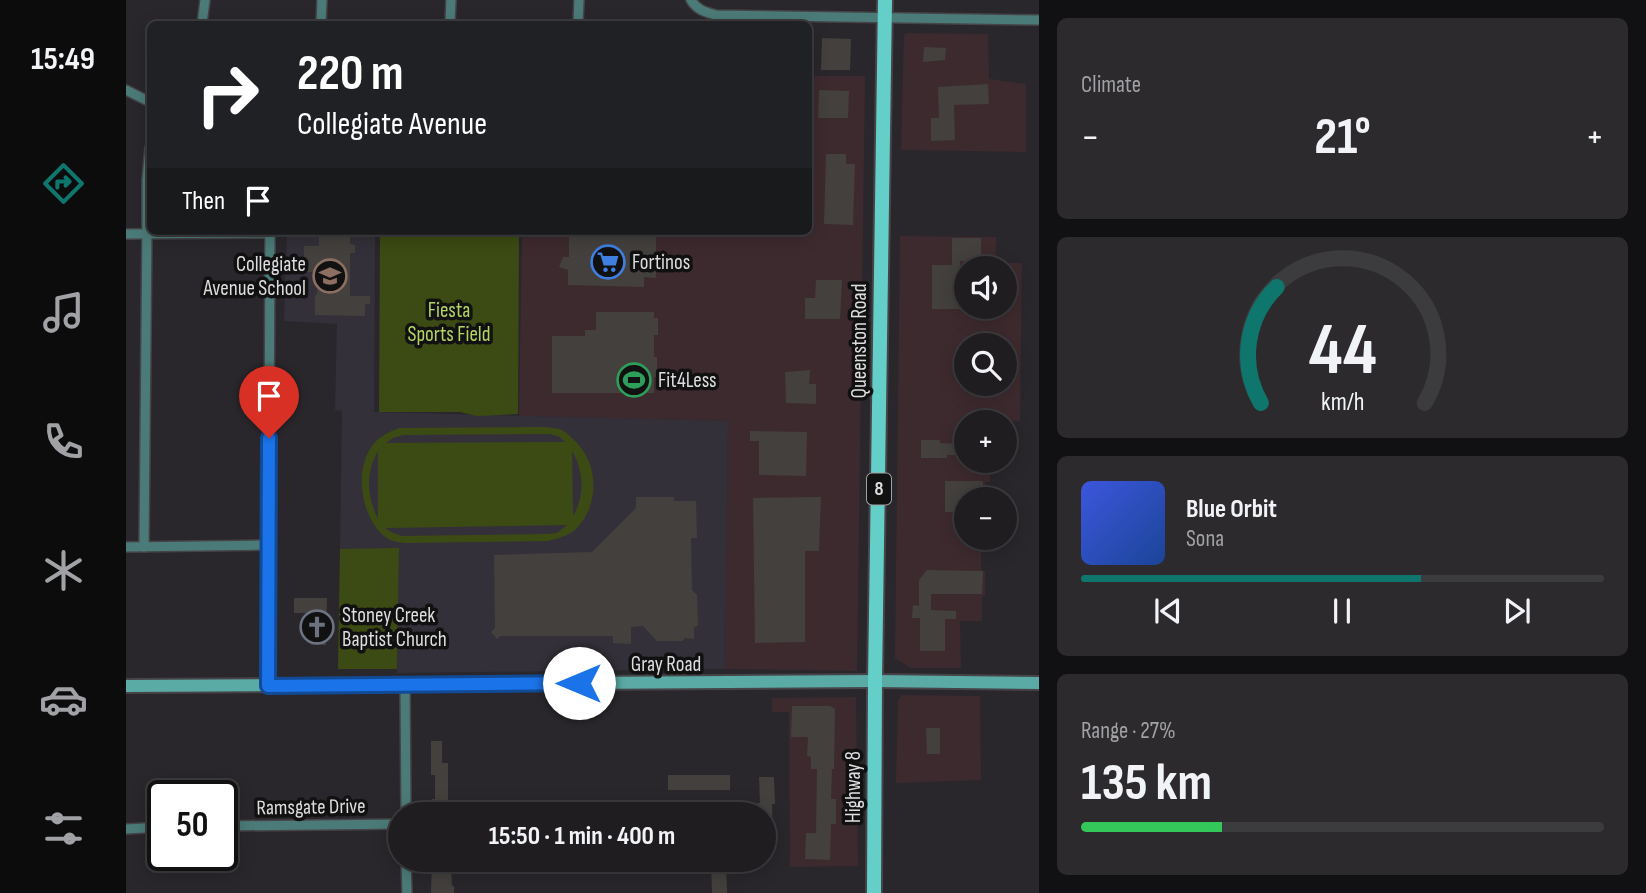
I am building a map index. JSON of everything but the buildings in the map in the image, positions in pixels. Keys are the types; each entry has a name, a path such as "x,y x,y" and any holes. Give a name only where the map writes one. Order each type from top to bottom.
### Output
{"main road":[{"name":"Queenston Road","path":"875,681 885,0"},
{"name":"Gray Road","path":"126,686 875,681 1039,683"},
{"name":"Highway 8","path":"874,893 875,681"}],"street":[{"path":"202,21 205,0"},
{"path":"321,21 322,0"},
{"path":"450,21 451,0"},
{"path":"578,21 579,0"},
{"path":"691,0 703,12 716,15 1039,20"},
{"path":"126,90 147,100"},
{"path":"144,547 147,179"},
{"path":"126,234 146,234"},
{"path":"268,686 270,235"},
{"path":"126,547 268,545"},
{"path":"405,684 406,802"},
{"name":"Ramsgate Drive","path":"238,826 388,824"},
{"path":"126,829 147,828"},
{"path":"406,872 407,893"}],"shaded area":[{"path":"906,33 988,34 989,79 1026,84 1026,152 901,150"},
{"path":"812,76 865,76 857,671 725,669 728,421 519,416 522,235 812,235"},
{"path":"287,235 375,235 374,412 728,421 725,669 397,673 399,549 340,549 342,411 335,410 337,324 284,321"},
{"path":"900,236 996,237 996,256 954,256 954,319 1017,319 1017,263 1022,263 1020,421 1017,421 1017,410 954,410 954,473 990,473 990,482 986,482 985,487 954,487 954,550 981,550 981,570 985,571 982,621 960,621 961,668 910,668 895,658"},
{"path":"902,695 980,696 981,780 896,783 898,701"},
{"path":"856,697 858,866 790,867 789,712 772,712 772,698"}],"green space":[{"name":"Fiesta Sports Field","path":"380,235 519,235 518,414 477,416 460,412 379,412"},
{"path":"545,427 562,430 583,450 588,460 593,483 590,506 575,530 548,541 404,543 391,540 384,536 370,517 365,505 362,480 366,456 372,446 381,437 399,428","holes":["550,434 565,442 386,443 403,435","378,451 378,519 369,485","572,451 582,484 580,500 573,516","567,525 557,533 547,534 402,536 385,528"]},
{"path":"399,548 397,669 338,669 340,549"}],"place":[{"name":"Fortinos","path":"608,262"},
{"name":"Collegiate Avenue School","path":"330,276"},
{"name":"Fit4Less","path":"634,380"},
{"name":"Stoney Creek Baptist Church","path":"317,627"}],"route":[{"path":"269,438 268,686 579,683"}]}
